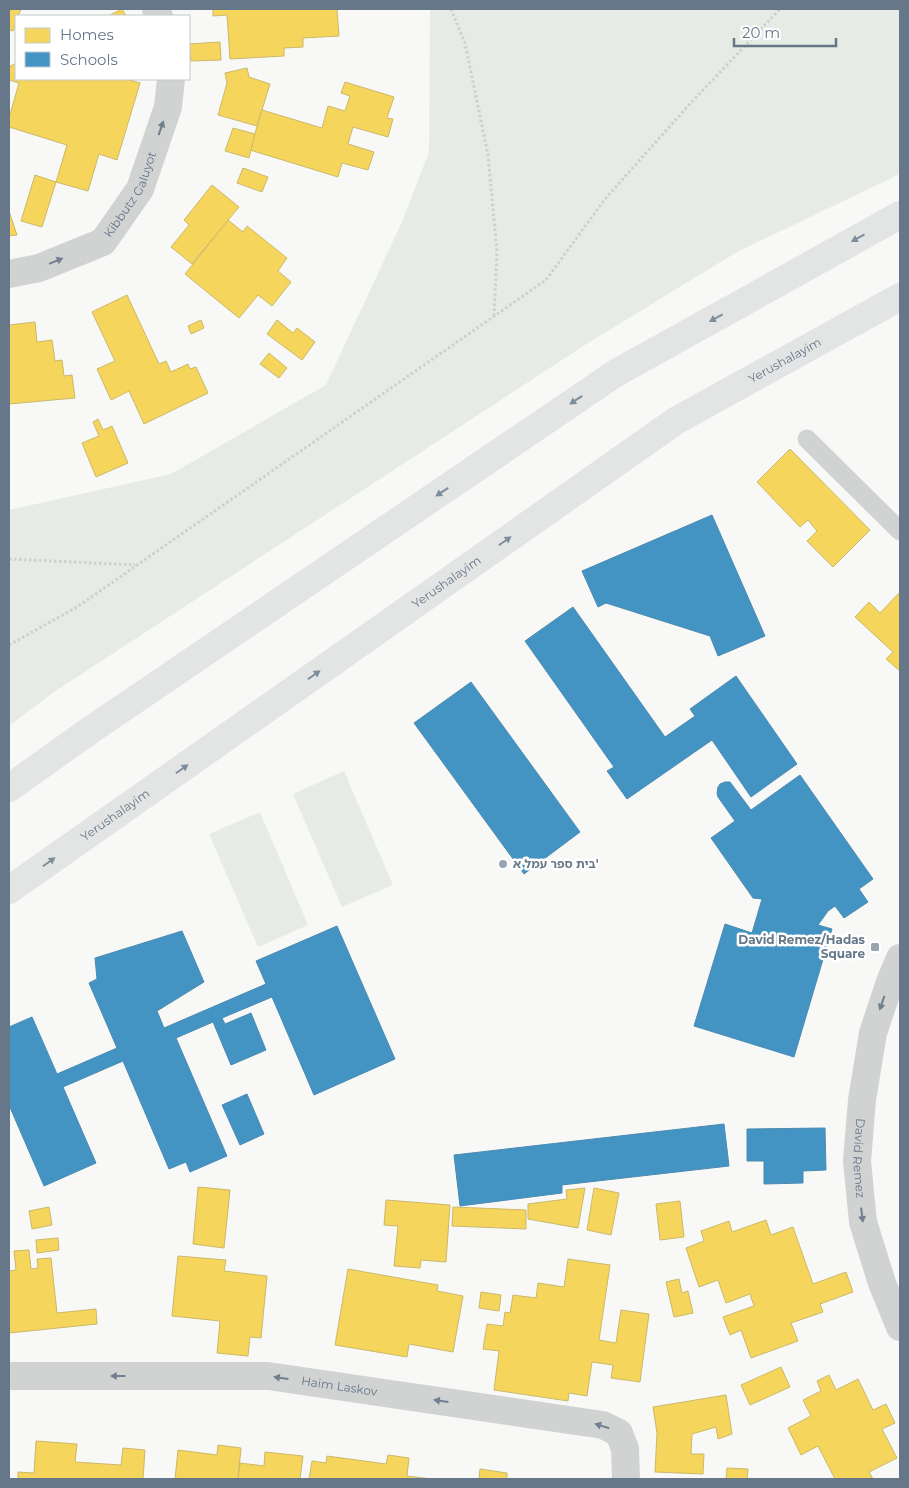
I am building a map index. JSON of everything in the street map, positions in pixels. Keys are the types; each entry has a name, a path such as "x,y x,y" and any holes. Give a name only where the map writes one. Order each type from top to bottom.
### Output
{"highway":[{"path":"9,788 616,373 900,215"},
{"name":"Yerushalayim","path":"13,889 677,420 900,297"}],"street":[{"name":"Kibbutz Galuyot","path":"9,274 39,268 104,242 140,189 168,107 171,80"},
{"name":"David Remez","path":"899,1320 882,1283 862,1222 856,1160 862,1100 872,1033 900,958"},
{"name":"Haim Laskov","path":"9,1376 268,1376 603,1425 619,1433 625,1449 626,1479"}],"lane":[{"path":"807,439 900,531"}],"path":[{"path":"452,9 465,43 488,155 497,252 494,316"},
{"path":"9,645 77,607 546,280 605,199 687,107 780,9"},
{"path":"9,559 136,566"}],"shaded area":[{"path":"430,9 900,9 900,174 737,252 588,343 54,692 9,726 9,510 171,474 326,385 401,224 429,152"},
{"path":"344,771 393,885 342,907 293,794"},
{"path":"260,812 308,925 258,947 209,834"}],"building: Homes":[{"path":"9,9 21,9 18,15 15,15 13,31 9,30"},
{"path":"122,9 125,15 110,15"},
{"path":"213,9 337,9 339,36 303,38 303,47 284,48 284,56 230,59 227,15 213,16"},
{"path":"220,42 221,60 191,61 190,44"},
{"path":"15,64 15,80 130,80 140,83 117,160 99,154 88,191 56,182 67,145 9,127 9,118 19,83 9,80 9,67"},
{"path":"247,68 249,77 270,84 257,126 218,115 227,83 225,73"},
{"path":"345,82 394,97 387,118 393,119 388,137 353,127 348,144 374,152 368,170 342,163 338,177 250,150 262,110 322,128 328,106 345,111 350,96 341,93"},
{"path":"233,128 255,134 249,158 225,151"},
{"path":"243,168 268,177 262,192 237,183"},
{"path":"35,175 56,182 42,227 21,221"},
{"path":"212,185 239,207 192,264 171,247 189,225 184,220"},
{"path":"9,211 17,235 9,236"},
{"path":"228,220 243,232 247,226 287,258 278,271 291,282 272,306 258,295 239,318 185,274"},
{"path":"127,295 159,364 166,361 171,372 188,364 190,369 196,367 208,393 144,424 129,391 111,400 97,369 115,361 92,312"},
{"path":"201,320 204,328 191,334 188,326"},
{"path":"277,320 293,333 297,328 315,342 302,360 267,334"},
{"path":"35,322 37,342 52,340 55,361 62,360 64,376 72,375 75,398 9,404 9,325"},
{"path":"269,353 287,368 279,378 260,364"},
{"path":"98,419 103,430 112,426 128,463 96,477 82,443 99,436 93,422"},
{"path":"790,449 870,530 833,567 807,541 817,531 808,520 800,527 757,482"},
{"path":"900,592 900,671 886,659 893,652 855,617 869,602 880,613"},
{"path":"198,1187 230,1190 224,1248 193,1244"},
{"path":"585,1188 578,1228 528,1219 528,1204 567,1199 566,1190"},
{"path":"594,1188 619,1193 611,1235 587,1230"},
{"path":"386,1200 450,1205 446,1262 421,1260 420,1268 394,1266 398,1226 384,1225"},
{"path":"680,1201 684,1237 660,1240 656,1204"},
{"path":"49,1207 52,1225 32,1229 29,1211"},
{"path":"453,1207 526,1210 526,1229 452,1226"},
{"path":"766,1220 771,1235 793,1227 813,1284 846,1272 853,1292 820,1304 823,1312 791,1323 798,1341 751,1358 741,1330 730,1335 723,1317 754,1306 750,1294 726,1303 718,1280 699,1287 686,1248 704,1241 701,1231 729,1221 732,1232"},
{"path":"58,1238 59,1250 37,1253 36,1240"},
{"path":"29,1250 31,1269 38,1268 37,1259 51,1258 57,1313 96,1309 97,1324 9,1333 9,1271 16,1270 14,1251"},
{"path":"178,1256 226,1260 224,1271 267,1276 261,1338 250,1337 248,1356 217,1353 220,1321 172,1316"},
{"path":"568,1259 610,1265 599,1340 616,1343 621,1310 649,1314 640,1382 611,1378 613,1365 592,1362 587,1396 569,1393 568,1401 494,1390 499,1351 483,1349 487,1324 503,1326 505,1312 510,1313 513,1295 536,1298 538,1283 564,1287"},
{"path":"348,1269 438,1285 437,1291 463,1296 453,1352 409,1344 407,1357 335,1345"},
{"path":"679,1279 682,1293 688,1291 693,1313 674,1317 666,1282"},
{"path":"481,1292 501,1295 499,1311 479,1308"},
{"path":"781,1367 790,1387 750,1405 741,1385"},
{"path":"829,1375 836,1390 858,1379 873,1410 886,1404 895,1423 882,1429 897,1458 869,1472 873,1479 835,1479 818,1446 801,1455 788,1428 811,1416 803,1400 821,1391 817,1381"},
{"path":"726,1395 732,1434 718,1439 716,1427 692,1434 691,1454 704,1454 703,1474 655,1472 657,1433 653,1407"},
{"path":"36,1441 77,1444 75,1462 121,1465 123,1448 145,1450 143,1479 18,1479 18,1472 34,1473"},
{"path":"218,1445 241,1448 238,1479 175,1479 178,1450 217,1455"},
{"path":"265,1452 303,1456 300,1479 238,1479 240,1463 264,1466"},
{"path":"388,1455 409,1458 407,1476 432,1479 309,1479 312,1461 326,1463 327,1456 386,1464"},
{"path":"727,1468 748,1469 747,1479 726,1479"},
{"path":"480,1469 507,1473 507,1479 479,1479"}],"building: Schools":[{"path":"712,515 765,636 718,656 710,636 606,603 598,607 582,571"},
{"path":"573,607 665,737 695,716 690,709 736,676 797,764 751,797 712,740 627,799 607,771 614,767 525,641"},
{"path":"471,682 580,832 524,874 414,723"},
{"path":"800,775 873,879 859,889 868,902 844,918 835,906 828,911 818,925 832,929 794,1057 694,1026 725,924 752,933 762,899 753,898 711,838 735,821 718,797 718,787 720,784 730,782 751,810"},
{"path":"337,926 395,1059 314,1095 272,997 222,1018 225,1024 251,1013 266,1050 231,1065 213,1022 176,1038 227,1156 190,1172 186,1162 169,1169 123,1061 63,1087 96,1163 44,1186 9,1105 9,1027 32,1017 57,1074 117,1048 89,983 97,979 95,958 182,931 204,982 157,1011 164,1028 266,984 256,961"},
{"path":"247,1094 264,1134 240,1145 222,1105"},
{"path":"724,1124 729,1166 562,1185 562,1193 460,1206 454,1155"},
{"path":"825,1128 826,1170 803,1171 803,1183 764,1184 764,1161 747,1161 747,1129"}],"place":[{"name":"בית ספר עמל א'","path":"503,864"},
{"name":"David Remez/Hadas Square","path":"875,947"}]}
